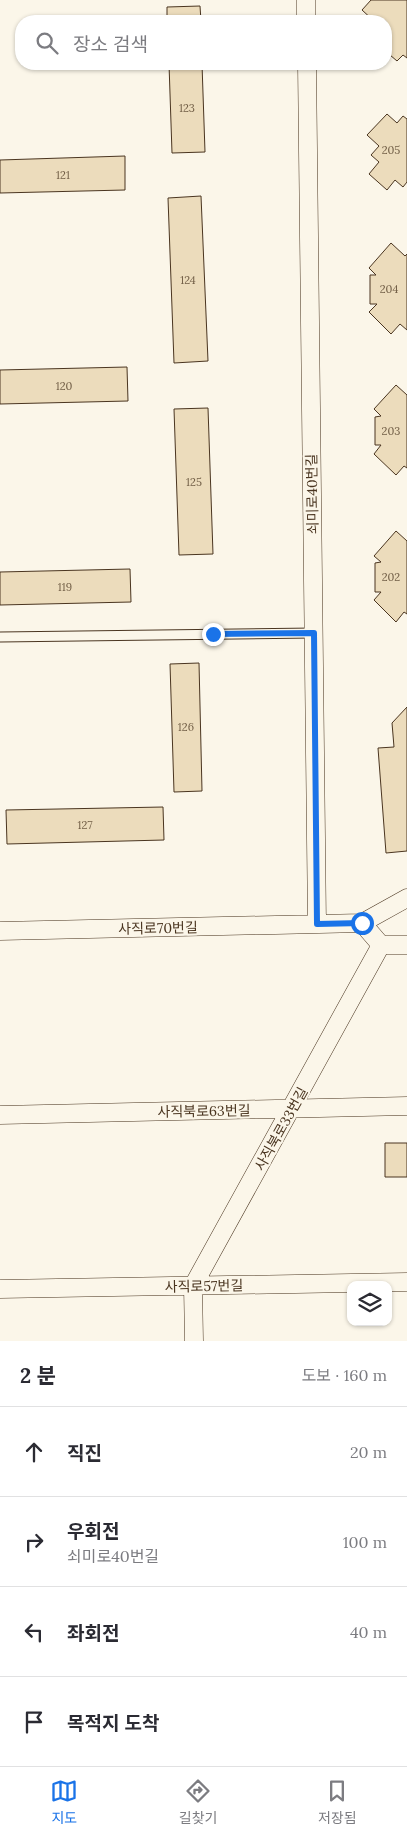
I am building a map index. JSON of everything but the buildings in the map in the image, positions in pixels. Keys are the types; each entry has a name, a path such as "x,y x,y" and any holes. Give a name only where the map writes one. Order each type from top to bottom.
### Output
{"street":[{"path":"306,0 306,15"},
{"name":"쇠미로40번길","path":"307,70 317,924"},
{"path":"407,898 362,923 381,945 407,945"},
{"name":"사직로70번길","path":"0,931 362,923"},
{"name":"사직북로33번길","path":"193,1286 381,945"},
{"name":"사직북로63번길","path":"0,1115 407,1106"},
{"name":"사직로57번길","path":"0,1289 407,1282"},
{"path":"193,1286 194,1341"}],"lane":[{"path":"0,637 314,633"}],"route":[{"path":"213,634 314,633 317,924 362,923"}]}
